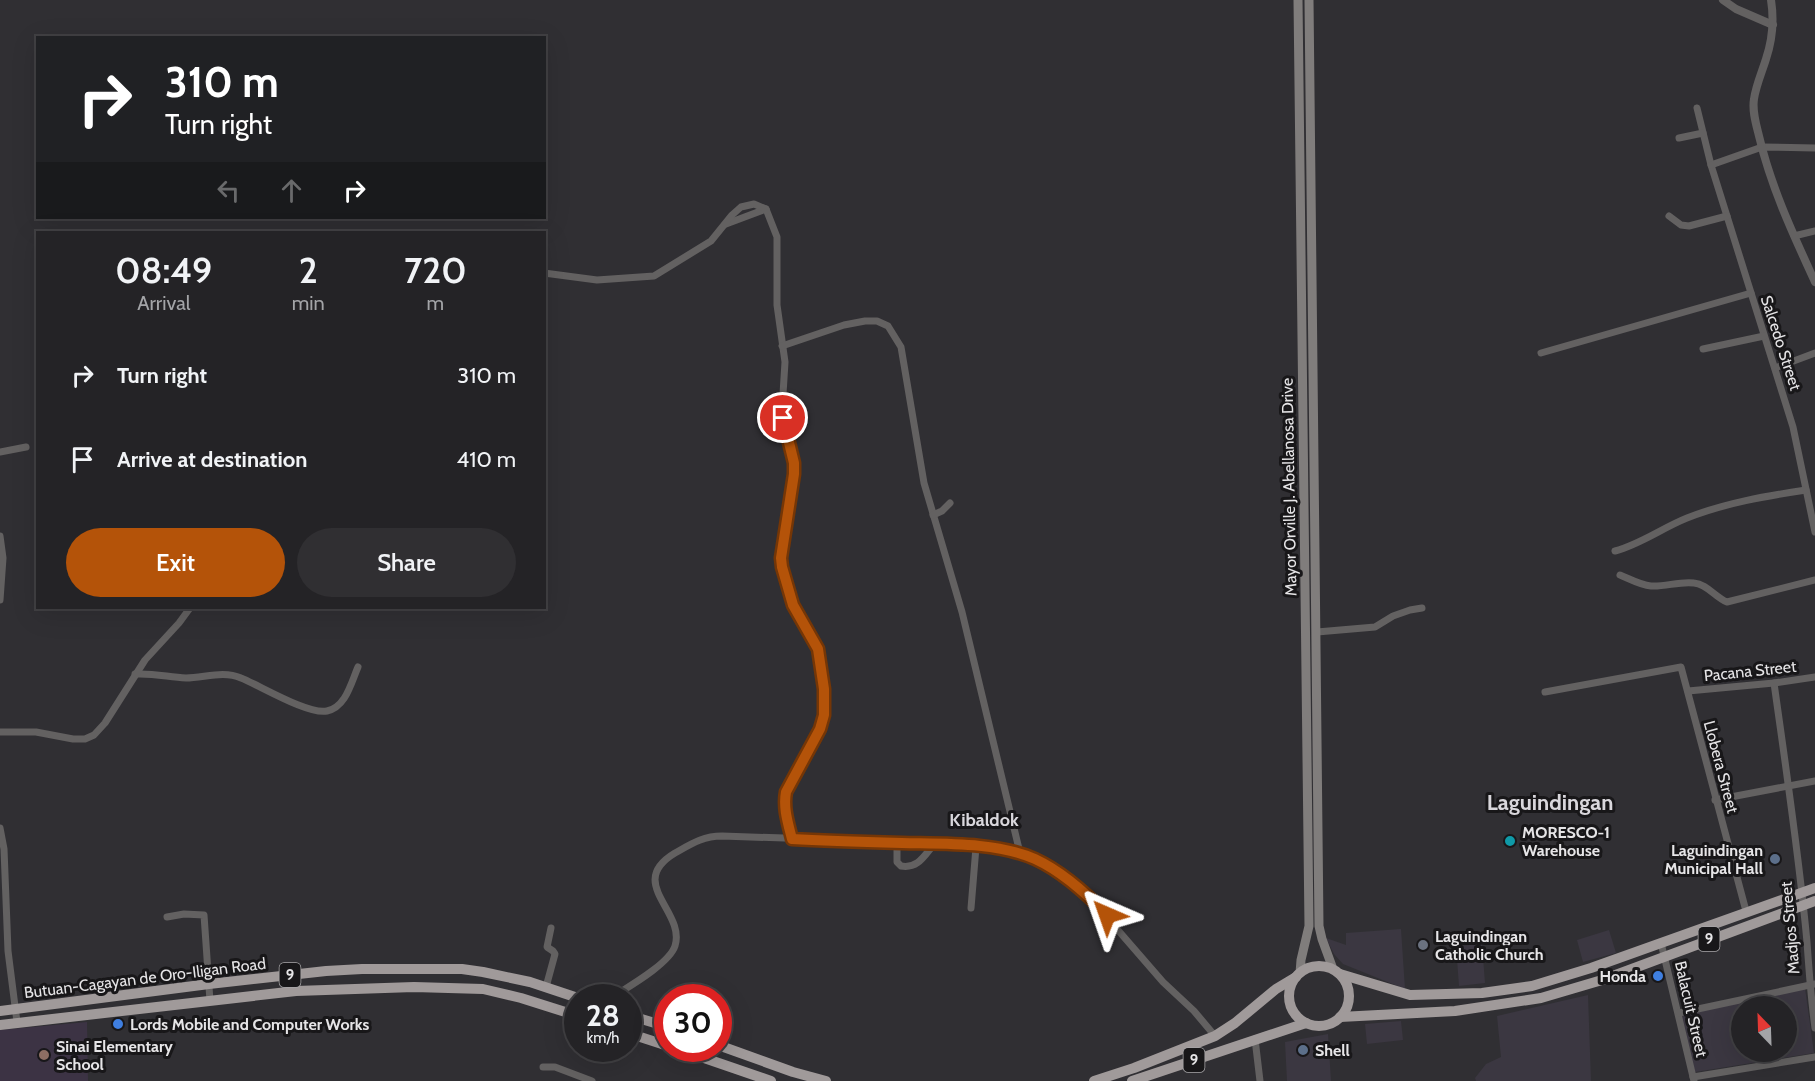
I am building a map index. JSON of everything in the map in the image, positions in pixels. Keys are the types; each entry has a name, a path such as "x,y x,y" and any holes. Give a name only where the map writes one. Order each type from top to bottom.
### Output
{"highway":[{"name":"9","path":"1094,1081 1215,1036 1235,1023 1276,989 1313,966 1327,966 1337,972 1410,995 1497,991 1546,983 1815,888"},
{"name":"9","path":"1132,1081 1306,1023 1319,1026 1327,1025 1340,1017 1455,1011 1541,998 1602,980 1815,901"},
{"name":"Butuan-Cagayan de Oro-Iligan Road","path":"0,1011 339,970 462,969 483,972 564,993"},
{"path":"483,972 483,988"},
{"path":"1337,972 1348,988 1349,996 1348,1004 1340,1017"},
{"path":"1298,975 1290,989 1290,1003 1295,1015 1306,1023"},
{"name":"Butuan-Cagayan de Oro-Iligan Road","path":"0,1025 340,988 483,988 564,1012"},
{"path":"732,1050 825,1081"},
{"path":"1174,1052 1180,1065"},
{"path":"716,1062 771,1081"}],"main road":[{"name":"Mayor Orville J. Abellanosa Drive","path":"1298,0 1309,926 1298,975"},
{"name":"Mayor Orville J. Abellanosa Drive","path":"1309,0 1319,926 1322,939 1337,972"}],"street":[{"path":"1723,0 1736,9 1773,25"},
{"path":"1771,0 1773,25 1767,58 1754,100 1762,147 1772,180 1815,282"},
{"name":"Salcedo Street","path":"1696,108 1711,165 1793,427 1815,532"},
{"path":"1679,138 1703,133"},
{"path":"1711,165 1762,147 1815,148"},
{"path":"546,273 597,280 654,276 711,241 736,211 754,204 766,209 777,237 777,305 785,362 783,418 794,463 781,558 782,567 793,605 818,649 824,689 823,724 786,792 786,814 792,839"},
{"path":"1669,216 1681,225 1689,226 1727,216"},
{"path":"1794,236 1815,231"},
{"path":"1541,352 1751,293"},
{"path":"782,346 844,325 877,321 888,326 901,347 920,464 962,612 1020,854"},
{"path":"1703,349 1764,336"},
{"path":"1775,368 1815,353"},
{"path":"0,453 26,447"},
{"path":"1615,551 1636,544 1684,519 1707,511 1745,501 1806,490"},
{"path":"933,515 942,511 950,502"},
{"path":"0,536 3,558 0,600"},
{"path":"1620,575 1653,586 1695,583 1702,585 1726,602 1815,580"},
{"path":"1317,632 1375,627 1394,616 1422,608"},
{"path":"0,732 36,732 73,739 91,737 105,723 135,674 189,609"},
{"name":"Llobera Street","path":"1545,692 1678,666 1683,669 1715,800 1746,911"},
{"path":"135,674 186,678 233,675 273,694 322,711 330,710 341,703 358,667"},
{"name":"Pacana Street","path":"1688,691 1774,684 1815,677"},
{"name":"Madjos Street","path":"1774,684 1807,941 1815,1028"},
{"path":"1715,800 1815,781"},
{"path":"0,828 4,849 8,951 17,1022"},
{"path":"631,984 665,961 676,944 673,925 660,898 655,874 661,863 694,842 708,837 934,843 1020,854 1050,867 1084,891 1163,982 1194,1011 1215,1036"},
{"path":"897,843 897,862 901,866 908,867 915,866 934,843"},
{"path":"971,908 976,847"},
{"path":"167,917 184,914 204,915 210,1001"},
{"path":"546,987 555,954 547,947 551,928"},
{"path":"1807,941 1815,939"},
{"name":"Balacuit Street","path":"1661,943 1693,1079"},
{"path":"1678,1013 1812,984"},
{"path":"1255,1039 1260,1081"},
{"path":"1693,1079 1815,1057"},
{"path":"543,1067 555,1067 592,1081"}],"shaded area":[{"path":"1401,929 1405,989 1343,964 1334,954 1326,938 1346,945 1346,933"},
{"path":"1609,930 1616,953 1583,962 1577,940"},
{"path":"1482,944 1485,983 1459,986 1456,946"},
{"path":"1805,988 1814,1053 1797,1056 1797,996 1770,996"},
{"path":"1588,995 1591,1081 1476,1081 1475,1078 1486,1064 1501,1057 1497,1016"},
{"path":"1731,1005 1731,1062 1758,1062 1695,1072 1681,1016"},
{"path":"1401,1021 1403,1040 1367,1044 1365,1024"},
{"name":"Sinai Elementary School","path":"87,1022 88,1081 0,1081 0,1030"},
{"path":"1328,1034 1331,1081 1287,1081 1285,1042"}],"place":[{"name":"MORESCO-1 Warehouse","path":"1510,841"},
{"name":"Laguindingan Municipal Hall","path":"1775,859"},
{"name":"Laguindingan Catholic Church","path":"1423,945"},
{"name":"Honda","path":"1658,976"},
{"name":"Lords Mobile and Computer Works","path":"118,1024"},
{"name":"Shell","path":"1303,1050"},
{"name":"Sinai Elementary School","path":"44,1055"}],"district":[{"name":"Laguindingan","path":"1550,802"},
{"name":"Kibaldok","path":"984,820"}],"route":[{"path":"783,418 794,463 794,487 781,558 783,576 793,605 818,649 824,689 823,724 786,792 786,814 792,839 934,843 990,848 1020,854 1050,867 1067,878 1084,891 1107,915"}]}
